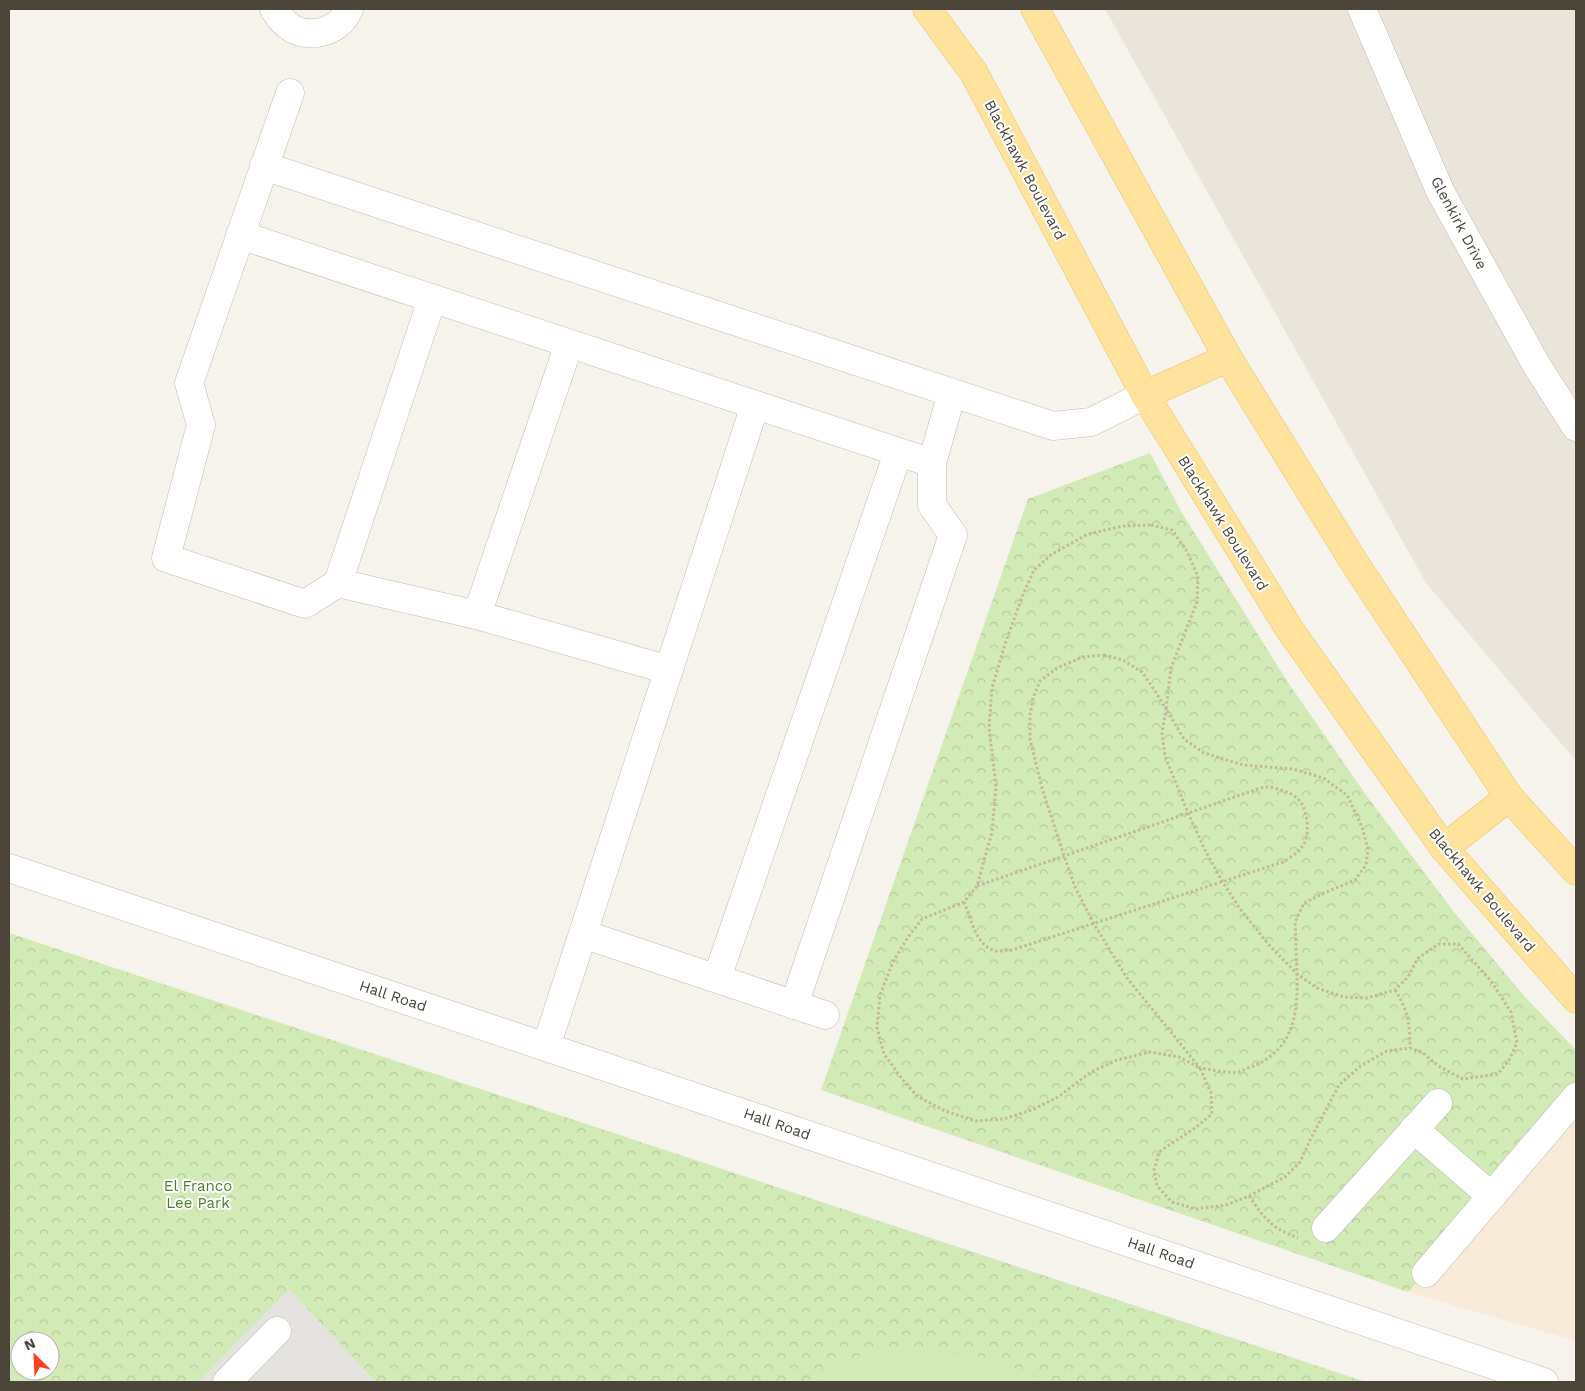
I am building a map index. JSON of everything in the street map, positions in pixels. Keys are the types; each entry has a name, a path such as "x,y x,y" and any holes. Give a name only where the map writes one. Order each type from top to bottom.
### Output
{"main road":[{"name":"Blackhawk Boulevard","path":"927,9 974,73 1145,395 1290,630 1444,848 1576,999"},
{"path":"1035,9 1228,358 1352,559 1509,797 1576,872"},
{"path":"1145,395 1228,358"},
{"path":"1444,848 1509,797"}],"street":[{"path":"274,9 281,20 292,29 306,33 318,33 330,30 340,23 349,9"},
{"name":"Glenkirk Drive","path":"1362,9 1440,191 1537,366 1576,428"},
{"path":"290,92 189,383 201,426 166,558 305,604 338,583 432,299"},
{"path":"264,166 1053,426 1091,422 1145,395"},
{"path":"240,235 932,464"},
{"path":"477,615 569,344"},
{"path":"794,1005 953,535 932,504 932,464 952,393"},
{"path":"546,1047 755,405"},
{"path":"716,978 898,453"},
{"path":"338,583 477,615 669,670"},
{"name":"Hall Road","path":"9,868 1544,1382"},
{"path":"583,934 824,1015"},
{"path":"1426,1273 1576,1097"},
{"path":"1326,1228 1438,1103"},
{"path":"1414,1130 1492,1196"},
{"path":"228,1382 277,1330"}],"path":[{"path":"1188,813 1165,756 1162,733 1166,709 1172,668 1197,602 1198,576 1186,550 1172,530 1151,525 1123,526 1088,534 1052,554 1034,570 1004,644 992,688 989,728 996,786 992,832 978,886 964,902 922,919 893,962 880,995 877,1028 884,1054 917,1096 945,1111 976,1121 1004,1118 1034,1109 1058,1097 1091,1072 1117,1060 1150,1052 1179,1058 1200,1068 1238,1072 1261,1062 1276,1052 1290,1034 1295,1018 1298,992 1297,974 1295,922 1304,904 1324,893 1356,880 1366,865 1368,849 1362,827 1347,795 1323,778 1293,769 1243,765 1204,754 1184,739 1166,709 1157,694 1142,672 1123,660 1104,654 1082,657 1057,668 1040,681 1033,698 1030,715 1030,738 1042,788 1075,887 1094,924 1127,978 1200,1068 1211,1093 1212,1114 1195,1128 1158,1152 1154,1170 1156,1186 1172,1202 1196,1209 1226,1205 1249,1196 1285,1177 1300,1162 1310,1138 1339,1085 1362,1065 1387,1051 1410,1048 1423,1053 1440,1067 1464,1079 1498,1074 1509,1060 1517,1043 1511,1012 1491,981 1458,944 1439,944 1418,958 1408,977 1394,990 1367,998 1344,997 1317,988 1297,974 1270,946 1240,909 1222,881 1188,813"},
{"path":"964,902 978,938 986,946 995,951 1012,950 1282,862 1295,854 1305,843 1307,831 1305,813 1297,798 1281,790 1267,787 978,886"},
{"path":"1394,990 1403,1003 1410,1027 1410,1048"},
{"path":"1249,1196 1265,1219 1284,1232 1304,1240 1314,1241 1326,1228"}],"shaded area":[{"path":"1105,9 1576,9 1576,761 1426,583"},
{"path":"1576,1097 1576,1341 1408,1292 1426,1273"},
{"path":"289,1289 375,1382 198,1382"}],"green space":[{"path":"1150,453 1182,513 1287,681 1366,795 1454,912 1525,997 1576,1050 1576,1097 1408,1292 821,1090 1028,499"},
{"name":"El Franco Lee Park","path":"9,933 1366,1382 9,1382"},
{"path":"923,1349 991,1358 1046,1382 804,1382 865,1354"}]}
